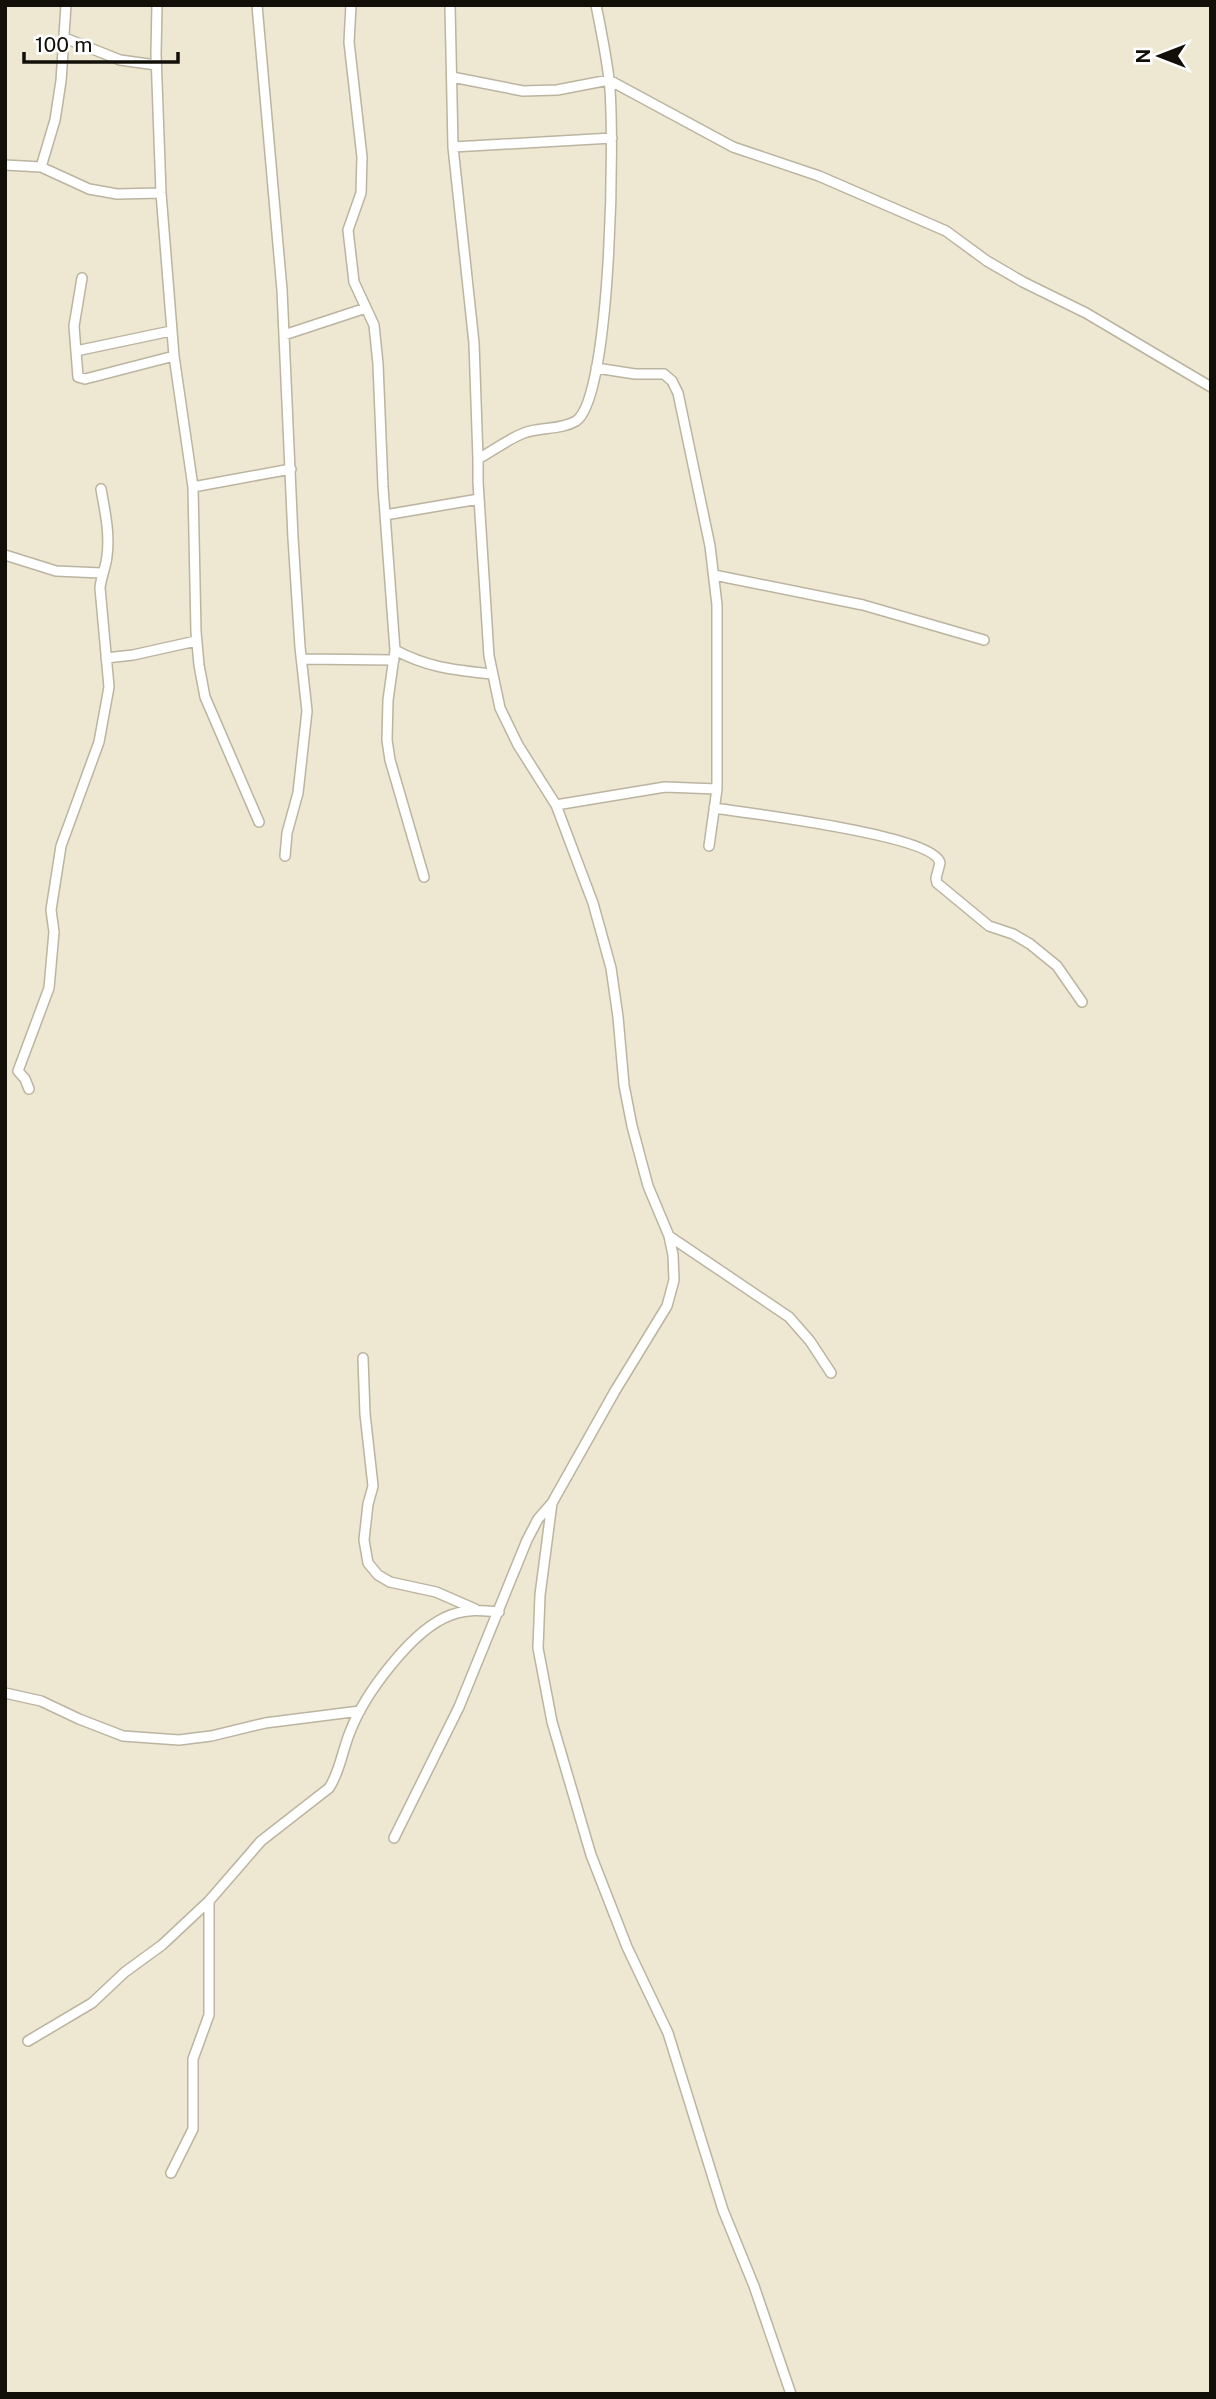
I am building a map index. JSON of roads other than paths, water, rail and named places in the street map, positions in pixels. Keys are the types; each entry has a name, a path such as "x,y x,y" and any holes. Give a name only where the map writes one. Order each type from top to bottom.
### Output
{"street":[{"path":"41,167 55,120 65,38 66,5"},
{"path":"157,5 156,65 161,193 174,355 193,487 197,641 205,697 259,822"},
{"path":"257,5 284,335 293,538 307,711 298,793 287,833 285,856"},
{"path":"351,5 349,42 362,158 361,192 348,230 354,282 374,325 378,364 394,655 388,700 387,740 390,760 424,877"},
{"path":"394,1838 459,1707 527,1540 538,1519 552,1503 667,1306 674,1280 669,1236 648,1186 630,1116 611,968 593,903 556,805 518,745 500,708 492,674 479,499 474,344 453,147 450,5"},
{"path":"478,459 525,433 558,427 577,420 587,406 596,368 609,253 612,138 609,80 596,5"},
{"path":"65,38 120,60 156,65"},
{"path":"452,77 523,91 556,90 609,80 733,147 819,176 946,231 987,261 1086,313 1211,387"},
{"path":"453,147 612,138"},
{"path":"5,165 41,167 89,189 117,194 161,193"},
{"path":"82,278 74,326 77,374 81,379 174,355"},
{"path":"284,335 366,308"},
{"path":"76,351 172,331"},
{"path":"596,368 635,374 664,374 672,381 678,393 714,575 717,629 717,789 709,846"},
{"path":"193,487 291,469"},
{"path":"29,1089 26,1079 18,1071 49,988 54,932 51,910 61,846 99,742 108,687 101,612 101,573 107,560 109,534 101,489"},
{"path":"385,516 479,499"},
{"path":"5,555 56,571 101,573"},
{"path":"714,575 863,606 985,640"},
{"path":"106,658 197,641"},
{"path":"302,659 394,655 441,668 492,674"},
{"path":"556,805 665,787 717,789"},
{"path":"714,808 854,829 921,848 935,855 940,863 937,883 989,926 1013,934 1057,966 1082,1002"},
{"path":"669,1236 789,1317 810,1341 831,1373"},
{"path":"363,1358 365,1414 373,1486 364,1540 368,1563 378,1576 390,1582 436,1592 477,1609 499,1612"},
{"path":"552,1503 540,1595 538,1648 552,1722 591,1855 627,1947 668,2033 723,2210 754,2286 791,2394"},
{"path":"28,2041 93,2003 125,1972 162,1945 209,1901 261,1841 329,1788 336,1777 350,1731 360,1711 401,1653 424,1631 454,1614 477,1609"},
{"path":"5,1693 41,1701 123,1736 179,1740 211,1737 265,1723 360,1711"},
{"path":"171,2173 193,2129 193,2059 209,2015 209,1901"}]}
